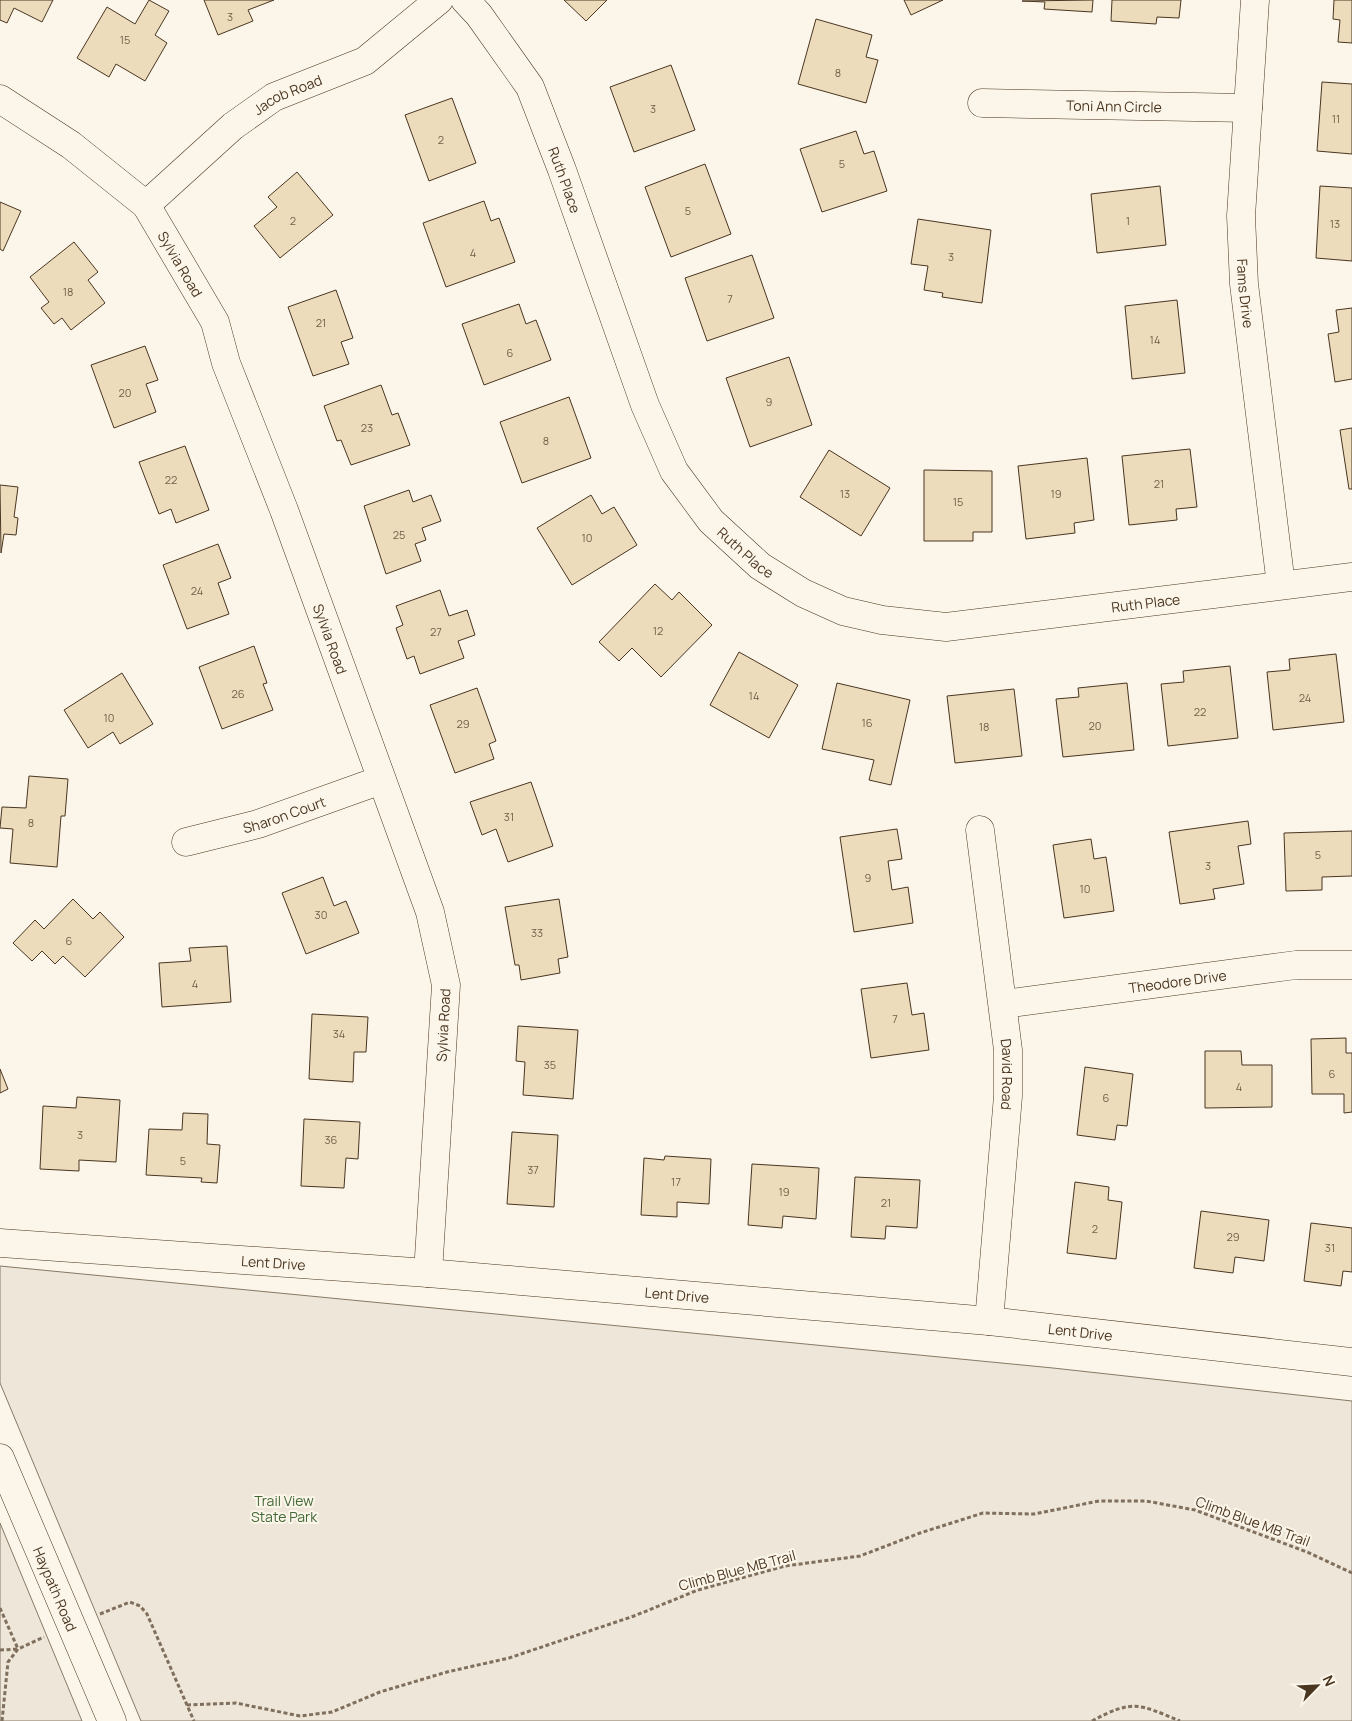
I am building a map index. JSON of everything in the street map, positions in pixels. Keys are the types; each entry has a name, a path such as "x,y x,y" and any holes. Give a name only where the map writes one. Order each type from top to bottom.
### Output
{"street":[{"name":"Jacob Road","path":"146,205 234,126 274,97 365,61 439,0"},
{"name":"Ruth Place","path":"465,0 479,15 530,87 645,405 674,471 711,521 760,566 804,593 843,611 882,620 946,627 1210,596 1352,577"},
{"name":"Fams Drive","path":"1255,0 1241,216 1244,284 1281,585"},
{"name":"Sylvia Road","path":"0,99 71,144 146,205 214,322 226,363 284,510 430,912 446,985 428,1273"},
{"name":"Toni Ann Circle","path":"982,103 1248,108"},
{"name":"Sharon Court","path":"186,842 258,824 381,780"},
{"name":"David Road","path":"980,830 1004,1004 1008,1050 1008,1096 988,1321"},
{"name":"Theodore Drive","path":"1004,1004 1296,965 1352,965"},
{"name":"Lent Drive","path":"0,1243 428,1273 988,1321 1352,1362"},
{"name":"Haypath Road","path":"0,1458 112,1721"}],"path":[{"name":"Climb Blue MB Trail","path":"187,1705 236,1703 300,1716 332,1712 380,1692 447,1672 509,1658 634,1616 698,1590 786,1566 860,1556 920,1533 983,1513 1034,1514 1099,1501 1146,1501 1195,1510 1307,1552 1352,1573"},
{"path":"0,1650 18,1649 130,1602 140,1606 147,1614 194,1721"},
{"path":"0,1608 18,1649"},
{"path":"2,1721 8,1662 18,1649"},
{"path":"1092,1721 1111,1711 1138,1704 1180,1721"}],"green space":[{"name":"Trail View State Park","path":"0,1266 1053,1368 1352,1401 1352,1721 141,1721 0,1383"},
{"path":"0,1523 82,1721 0,1721"}],"building":[{"path":"0,0 53,0 42,22 14,8 7,23 0,20"},
{"path":"149,0 169,11 155,35 167,43 145,81 116,64 109,77 77,58 107,7 135,24"},
{"path":"204,0 274,0 248,10 253,21 218,35"},
{"path":"564,0 607,0 586,21"},
{"path":"904,0 943,0 911,15"},
{"path":"1093,0 1092,12 1044,9 1045,2 1022,1"},
{"path":"1112,0 1181,0 1179,18 1157,17 1156,24 1111,21"},
{"path":"1334,0 1352,0 1352,43 1338,42 1340,20 1333,19"},
{"path":"816,19 872,35 866,57 878,60 866,103 798,84"},
{"path":"671,65 695,130 634,152 610,87"},
{"path":"1322,82 1352,84 1352,154 1317,151"},
{"path":"452,98 476,163 429,181 405,115"},
{"path":"856,131 864,154 874,151 887,191 822,212 800,149"},
{"path":"705,164 731,234 671,257 645,187"},
{"path":"297,172 333,215 280,258 254,226 277,207 268,197"},
{"path":"1160,186 1166,245 1097,253 1091,194"},
{"path":"1320,186 1352,188 1352,261 1316,258"},
{"path":"484,201 491,221 499,218 515,262 446,287 423,223"},
{"path":"0,202 21,211 3,251 0,249"},
{"path":"918,219 991,230 982,303 942,297 943,293 924,290 928,266 911,264"},
{"path":"74,242 98,272 88,280 105,303 71,330 62,318 54,324 41,308 49,302 30,277"},
{"path":"752,255 774,318 707,341 685,278"},
{"path":"336,290 353,338 341,342 349,364 313,376 288,307"},
{"path":"1177,300 1185,373 1132,379 1125,306"},
{"path":"519,304 526,324 536,320 551,360 484,385 462,324"},
{"path":"1352,308 1352,379 1335,382 1328,334 1339,332 1336,310"},
{"path":"145,346 158,380 146,384 156,412 114,428 91,365"},
{"path":"789,357 812,425 750,447 726,378"},
{"path":"381,385 392,415 398,413 410,445 351,465 341,440 337,441 324,406"},
{"path":"569,397 591,458 522,483 500,422"},
{"path":"1352,428 1352,489 1349,489 1340,430"},
{"path":"185,446 209,510 176,523 171,509 159,514 139,462"},
{"path":"1190,449 1197,507 1176,509 1177,520 1129,525 1122,456"},
{"path":"829,450 890,488 861,536 800,497"},
{"path":"1087,458 1094,520 1074,523 1075,533 1026,539 1018,466"},
{"path":"924,470 992,471 992,532 973,532 973,541 924,541"},
{"path":"0,485 18,487 14,517 18,518 16,535 4,534 1,553"},
{"path":"409,490 413,502 431,495 441,521 422,528 426,540 415,544 421,561 386,574 364,506"},
{"path":"591,495 602,514 614,507 637,545 572,585 537,528"},
{"path":"218,544 231,578 218,583 229,614 187,629 163,565"},
{"path":"655,584 672,600 679,592 712,625 661,677 632,648 619,661 599,642"},
{"path":"440,590 449,616 467,610 475,635 458,641 464,658 420,674 414,656 407,659 396,628 403,625 396,606"},
{"path":"254,646 267,683 263,684 273,710 222,729 199,667"},
{"path":"739,652 798,685 769,738 710,705"},
{"path":"1336,654 1344,722 1273,730 1267,672 1290,670 1289,659"},
{"path":"1230,666 1238,738 1168,746 1161,684 1184,682 1183,671"},
{"path":"122,673 153,724 120,744 113,732 88,748 64,710"},
{"path":"837,683 910,700 891,785 869,780 874,760 822,749"},
{"path":"1127,683 1134,750 1063,757 1056,699 1079,697 1078,688"},
{"path":"477,688 496,741 489,744 494,759 455,773 430,705"},
{"path":"1014,689 1022,756 955,763 947,696"},
{"path":"29,776 68,779 65,816 61,816 57,867 10,863 13,829 0,828 2,807 26,808"},
{"path":"531,782 553,846 508,862 496,829 482,835 470,802"},
{"path":"1248,821 1251,844 1238,846 1244,884 1213,889 1215,899 1180,904 1169,832"},
{"path":"897,829 902,859 888,861 892,890 908,887 913,923 854,932 840,837"},
{"path":"1352,831 1352,876 1322,877 1322,890 1286,891 1284,833"},
{"path":"1091,839 1094,859 1106,857 1114,911 1064,918 1053,845"},
{"path":"323,877 334,906 346,901 359,933 306,954 282,893"},
{"path":"73,899 93,919 100,912 124,937 85,977 63,956 55,964 42,951 32,961 13,943 35,920 44,929"},
{"path":"559,899 568,957 558,959 560,973 521,980 519,965 515,965 505,907"},
{"path":"227,946 231,1002 162,1007 159,963 191,961 189,948"},
{"path":"907,983 912,1015 924,1013 929,1050 871,1058 861,989"},
{"path":"312,1014 368,1017 366,1052 354,1052 353,1082 309,1079"},
{"path":"518,1026 578,1030 573,1099 523,1095 525,1062 516,1061"},
{"path":"1346,1038 1346,1053 1352,1053 1352,1112 1344,1113 1344,1094 1312,1094 1311,1039"},
{"path":"1205,1051 1241,1051 1242,1065 1272,1065 1272,1107 1205,1108"},
{"path":"1085,1067 1133,1074 1127,1126 1117,1125 1115,1140 1077,1135"},
{"path":"0,1069 8,1089 0,1093"},
{"path":"77,1097 120,1100 116,1162 79,1160 79,1171 40,1169 43,1106 76,1108"},
{"path":"183,1113 208,1114 207,1144 220,1145 217,1183 201,1182 202,1178 146,1175 149,1129 182,1130"},
{"path":"304,1119 360,1122 358,1159 346,1158 344,1188 301,1186"},
{"path":"512,1132 558,1135 554,1207 507,1204"},
{"path":"665,1156 711,1159 709,1204 677,1202 677,1217 641,1215 644,1158 664,1160"},
{"path":"752,1164 819,1168 816,1219 783,1216 782,1228 748,1225"},
{"path":"855,1177 920,1180 917,1228 886,1226 885,1239 851,1237"},
{"path":"1075,1182 1109,1187 1108,1200 1122,1202 1116,1259 1067,1253"},
{"path":"1201,1211 1269,1220 1264,1261 1235,1257 1233,1273 1194,1268"},
{"path":"1311,1223 1352,1228 1352,1272 1343,1271 1341,1286 1304,1281"}]}
